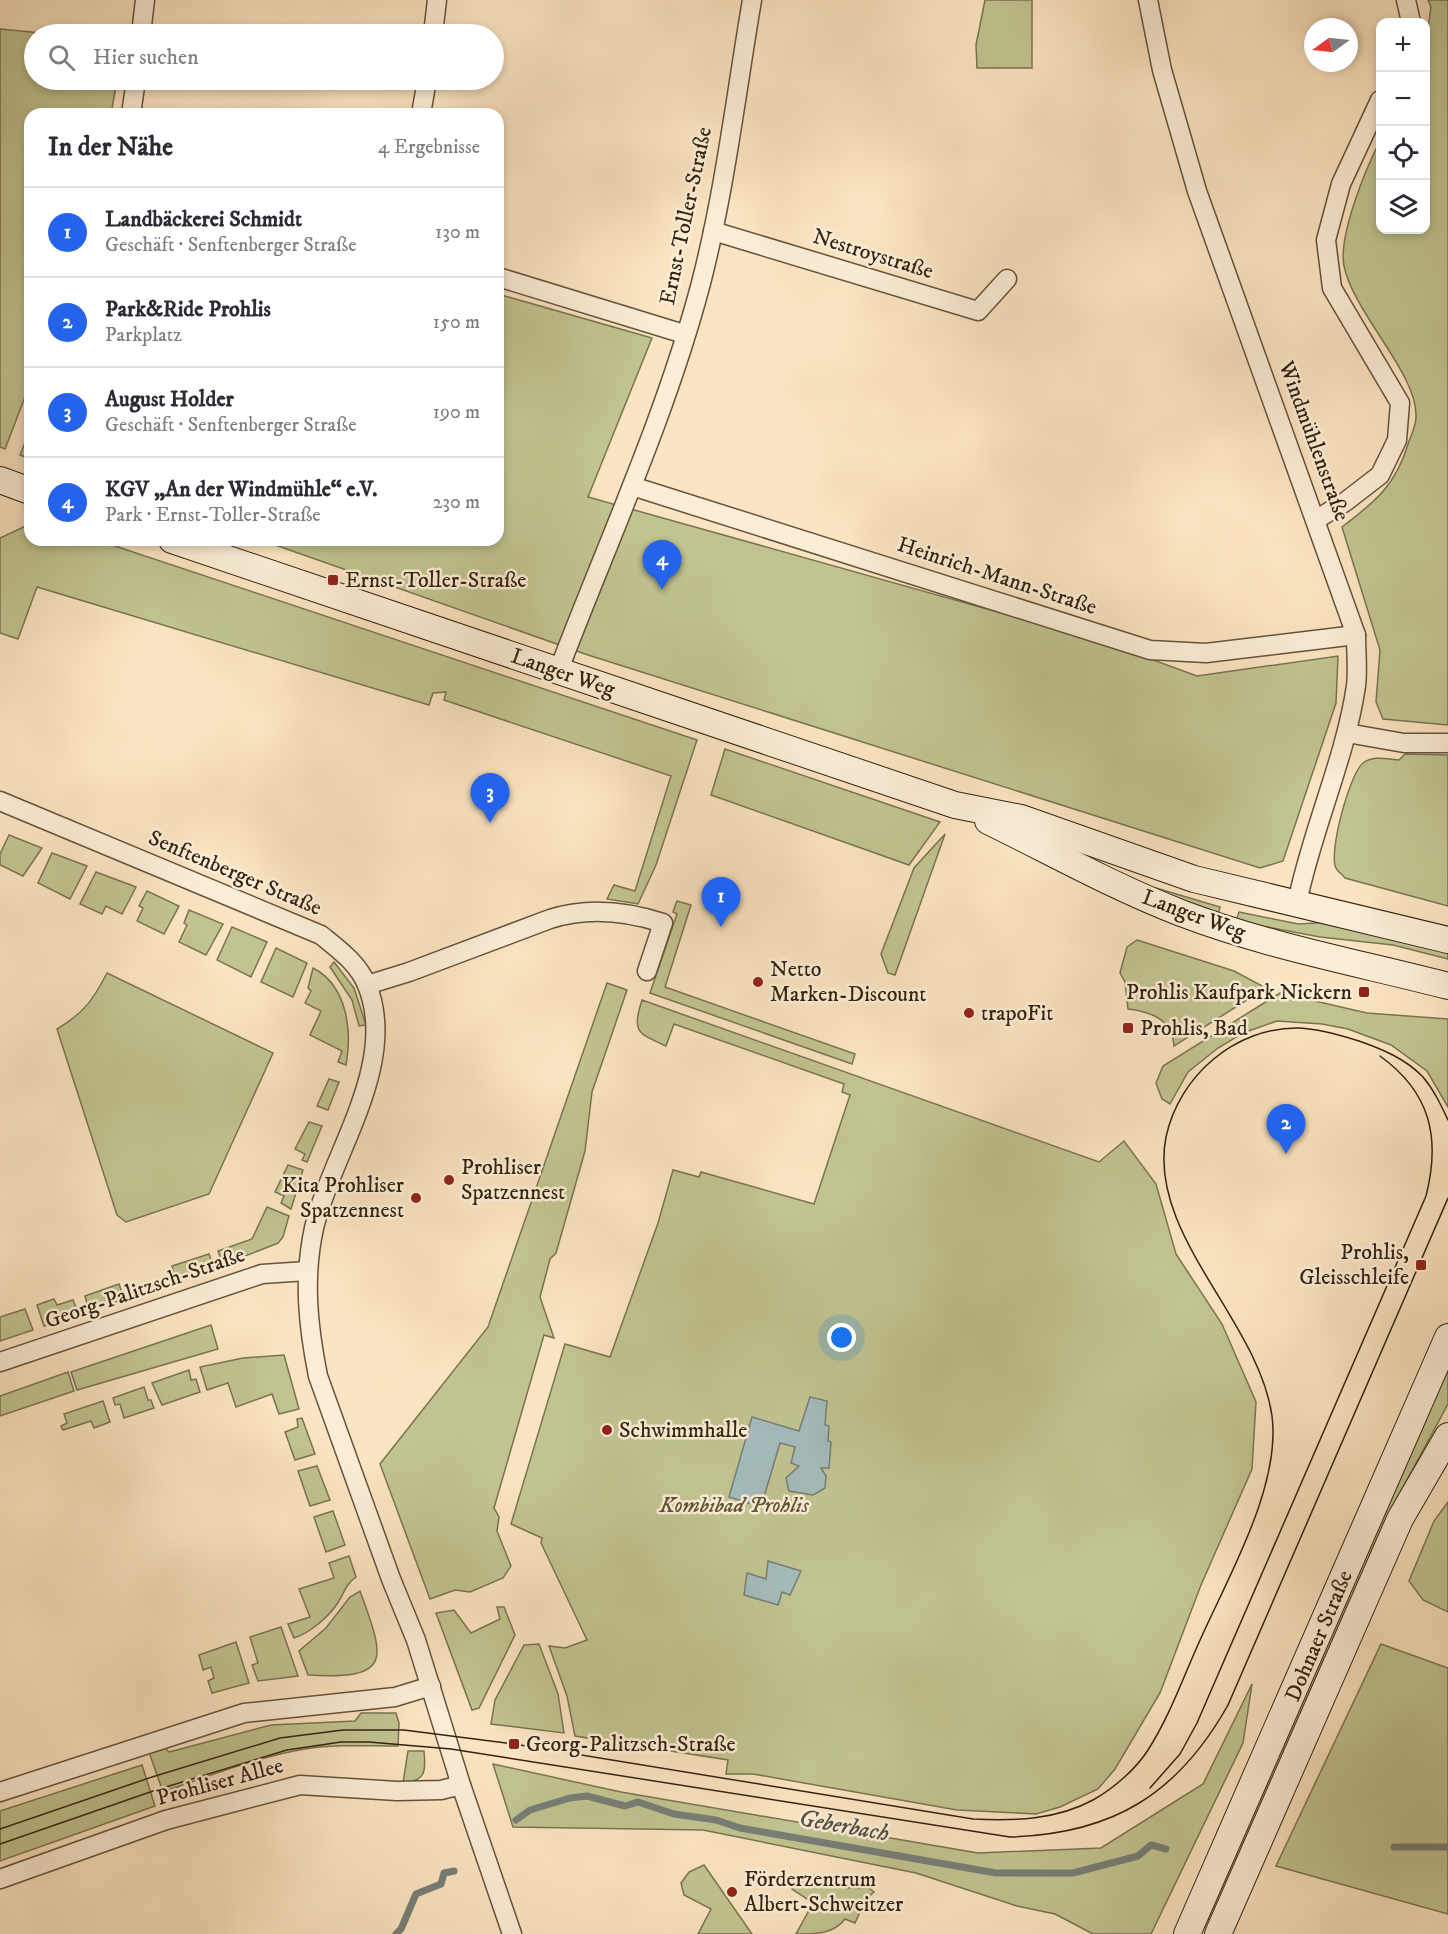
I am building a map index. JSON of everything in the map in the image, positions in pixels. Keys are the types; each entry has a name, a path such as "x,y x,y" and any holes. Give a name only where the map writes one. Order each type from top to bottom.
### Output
{"main road":[{"path":"0,480 24,489"},
{"name":"Langer Weg","path":"190,546 955,805 1021,818 1194,879 1448,940"},
{"name":"Langer Weg","path":"955,805 1122,888 1181,913 1272,942 1448,986"},
{"name":"Dohnaer Straße","path":"1187,1934 1448,1338"},
{"name":"Dohnaer Straße","path":"1218,1934 1400,1519 1448,1436"}],"street":[{"path":"142,24 145,0"},
{"path":"434,24 437,0"},
{"name":"Ernst-Toller-Straße","path":"558,672 632,486 700,284 713,231 752,0"},
{"name":"Windmühlenstraße","path":"1148,0 1162,70 1197,191 1317,519 1356,635 1356,683 1347,733 1310,847 1297,903"},
{"path":"1406,0 1411,18"},
{"path":"132,108 135,90"},
{"path":"422,108 425,90"},
{"path":"1317,519 1345,502 1380,475 1398,440 1400,404 1332,288 1326,240 1341,184 1376,109"},
{"name":"Nestroystraße","path":"713,231 978,311 1008,279"},
{"path":"504,279 684,334"},
{"name":"Heinrich-Mann-Straße","path":"632,486 1150,650 1206,653 1356,635"},
{"path":"1347,733 1404,742 1448,743"},
{"name":"Senftenberger Straße","path":"0,801 321,935 349,958 367,985"},
{"path":"512,1934 461,1785 431,1686 318,1376 307,1307 308,1271 314,1230 325,1190 369,1080 375,1054 374,1021 367,985 409,972 573,911 590,909 663,923 647,971"},
{"name":"Georg-Palitzsch-Straße","path":"0,1362 262,1274 308,1271"},
{"path":"0,1792 244,1713 395,1696 431,1686"},
{"name":"Prohliser Allee","path":"0,1879 166,1820 300,1785 397,1791 441,1790 461,1785"}],"green space":[{"path":"985,0 1032,0 1032,68 977,68 976,45"},
{"path":"1428,0 1448,0 1448,725 1383,719 1376,702 1380,650 1342,527 1374,501 1391,482 1403,458 1416,420 1414,400 1407,382 1350,285 1344,266 1343,253 1354,202 1376,150 1376,234 1430,234 1431,7"},
{"path":"0,29 24,31 24,90 115,90 112,108 24,108 24,400 5,449 0,447"},
{"path":"504,296 652,338 588,497 1101,641 1197,676 1338,656 1336,703 1283,861 1260,868 588,655 278,546 504,546"},
{"path":"24,445 24,457 20,455"},
{"path":"24,527 24,546 115,546 697,740 656,865 638,904 607,899 614,885 635,891 671,776 444,700 446,692 433,693 429,705 37,587 18,639 0,633 0,538"},
{"path":"725,749 940,822 909,865 711,795"},
{"path":"1405,754 1448,755 1448,906 1345,878 1336,868 1334,860 1338,831 1347,797 1358,770 1363,763 1371,759 1399,760"},
{"path":"945,834 895,975 888,973 881,954 914,868"},
{"path":"9,835 42,848 23,876 0,865 0,854"},
{"path":"52,853 87,866 70,899 38,883"},
{"path":"96,872 136,887 122,914 106,906 102,914 80,904"},
{"path":"1156,888 1220,907 1218,916 1154,892"},
{"path":"147,891 179,906 164,934 137,921 143,908 139,906"},
{"path":"677,901 691,905 665,987 855,1054 852,1064 650,993 677,914 673,912"},
{"path":"189,910 223,924 206,955 179,942 187,925 184,923"},
{"path":"1239,912 1298,924 1334,922 1448,949 1448,959 1393,945 1320,937 1236,921"},
{"path":"232,927 267,942 251,977 217,960"},
{"path":"1137,940 1234,971 1266,988 1174,1046 1169,1030 1160,1019 1145,1012 1128,1009 1125,982 1120,973 1127,947"},
{"path":"276,948 307,963 293,997 261,982"},
{"path":"334,962 354,988 366,1025 359,1026 352,1000 330,967"},
{"path":"313,968 334,986 345,1011 348,1038 346,1065 338,1062 342,1051 310,1035 321,1011 305,1003 311,991 308,988"},
{"path":"107,973 273,1053 209,1194 126,1222 117,1215 57,1029 87,1005"},
{"path":"607,983 627,990 592,1092 585,1151 556,1253 550,1259 540,1297 554,1338 544,1335 494,1508 499,1517 497,1531 511,1566 503,1578 470,1592 455,1590 430,1599 380,1464 488,1327"},
{"path":"1280,993 1367,1013 1448,1019 1448,1107 1427,1071 1391,1045 1348,1029 1322,1024 1277,1021 1243,1033 1218,1048 1188,1072 1170,1104 1162,1099 1156,1083 1163,1066"},
{"name":"Kombibad Prohlis","path":"642,1000 1099,1162 1124,1141 1156,1184 1176,1254 1222,1324 1256,1402 1252,1469 1201,1585 1160,1693 1115,1769 1098,1789 1060,1807 1036,1814 957,1810 753,1774 726,1774 728,1760 575,1736 567,1696 549,1646 565,1648 587,1640 541,1543 542,1538 511,1524 565,1344 610,1357 658,1223 673,1170 699,1177 701,1172 814,1204 850,1095 842,1092 844,1084 674,1024 666,1046 656,1042 639,1030 637,1019"},
{"path":"329,1079 339,1082 328,1110 317,1106"},
{"path":"309,1122 322,1126 307,1162 302,1160 305,1154 295,1149"},
{"path":"288,1165 303,1170 291,1209 281,1203 284,1196 275,1192"},
{"path":"267,1207 289,1216 283,1237 278,1243 223,1265 218,1251 252,1239"},
{"path":"209,1254 214,1268 176,1282 172,1266"},
{"path":"119,1284 124,1299 89,1311 85,1296"},
{"path":"54,1299 57,1305 73,1300 79,1315 44,1326 37,1305"},
{"path":"25,1309 33,1330 0,1341 0,1317"},
{"path":"211,1325 218,1349 77,1390 71,1372"},
{"path":"284,1355 299,1409 279,1414 272,1394 236,1407 228,1383 207,1390 200,1367 243,1358"},
{"path":"1448,1363 1448,1404 1387,1517 1211,1921 1206,1918"},
{"path":"189,1370 191,1380 196,1379 200,1392 162,1405 152,1383"},
{"path":"68,1372 74,1391 0,1416 0,1396"},
{"path":"144,1387 148,1400 151,1400 154,1408 124,1418 120,1404 115,1405 113,1398"},
{"path":"103,1401 110,1422 94,1428 91,1421 63,1430 61,1426 67,1423 64,1414"},
{"path":"302,1418 315,1454 295,1460 285,1432 298,1427 297,1419"},
{"path":"317,1466 330,1500 310,1506 298,1471"},
{"path":"1448,1502 1448,1612 1423,1600 1409,1581 1434,1521"},
{"path":"333,1511 345,1545 326,1552 314,1517"},
{"path":"349,1556 356,1577 325,1618 307,1632 294,1638 288,1624 310,1617 299,1589 334,1578 329,1563"},
{"path":"360,1591 374,1633 377,1648 376,1660 369,1668 356,1673 336,1676 308,1675 299,1651 326,1628 350,1597"},
{"path":"497,1607 504,1607 515,1635 479,1708 472,1710 436,1613 454,1610 471,1633 500,1619"},
{"path":"281,1627 298,1676 258,1681 252,1665 258,1663 250,1637"},
{"path":"236,1642 249,1683 212,1693 208,1681 214,1678 211,1667 203,1670 199,1655"},
{"path":"539,1644 558,1694 564,1733 491,1724 495,1700 524,1645"},
{"path":"1381,1644 1448,1668 1448,1914 1276,1866"},
{"path":"1252,1684 1243,1743 1151,1934 1093,1934 1055,1914 1017,1906 916,1873 703,1830 513,1827 493,1764 621,1792 978,1853 1101,1848 1203,1784"},
{"path":"361,1713 396,1713 399,1723 398,1746 328,1746 287,1752 163,1792 149,1752 165,1748 169,1752 271,1725 355,1721"},
{"path":"408,1751 424,1751 425,1764 420,1777 403,1783"},
{"path":"142,1765 155,1806 0,1861 0,1811"},
{"path":"704,1865 752,1934 698,1934 711,1909 684,1895 681,1883 689,1872"},
{"path":"814,1875 833,1885 847,1888 869,1888 874,1892 866,1899 855,1923 845,1919 836,1928 830,1930 796,1934 813,1903 792,1889 796,1883"}],"water":[{"path":"810,1397 827,1401 825,1425 829,1426 828,1441 831,1442 829,1468 821,1468 826,1476 825,1488 813,1495 789,1491 786,1478 799,1466 791,1463 795,1447 780,1443 761,1507 729,1497 752,1417 799,1431"},
{"path":"768,1561 801,1571 790,1595 782,1592 778,1605 744,1595 747,1573 766,1579"}],"waterway":[{"name":"Geberbach","path":"516,1820 530,1810 570,1798 587,1796 625,1806 638,1802 674,1814 716,1820 740,1828 996,1873 1073,1873 1138,1856 1151,1845 1166,1849"},
{"name":"Geberbach","path":"1394,1847 1448,1847"},
{"name":"Geberbach","path":"396,1934 401,1929 416,1894 441,1884 444,1873 454,1871"}],"tram line":[{"path":"0,1829 152,1777 280,1738 343,1730 404,1730 514,1744 973,1819 1035,1818 1079,1807 1116,1784 1131,1771 1148,1750 1163,1723 1238,1559 1261,1500 1269,1471 1273,1443 1272,1416 1263,1381 1247,1346 1188,1243 1173,1208 1165,1173 1166,1137 1183,1094 1213,1059 1232,1046 1253,1036 1275,1030 1299,1028 1359,1041 1401,1060 1427,1082 1448,1120"},
{"path":"1150,1788 1180,1754 1197,1723 1426,1196 1432,1154 1427,1117 1410,1085 1380,1056"},
{"path":"0,1844 156,1790 287,1750 341,1742 451,1749 1010,1837 1080,1828 1111,1817 1139,1803 1164,1785 1187,1763 1209,1736 1228,1705 1448,1198"}],"place":[{"name":"Ernst-Toller-Straße","path":"333,580"},
{"name":"KGV „An der Windmühle“ e.V.","path":"662,590"},
{"name":"August Holder","path":"490,823"},
{"name":"Landbäckerei Schmidt","path":"721,927"},
{"name":"Netto Marken-Discount","path":"758,982"},
{"name":"Prohlis Kaufpark Nickern","path":"1364,992"},
{"name":"trapoFit","path":"969,1013"},
{"name":"Prohlis, Bad","path":"1128,1028"},
{"name":"Park&Ride Prohlis","path":"1286,1154"},
{"name":"Prohliser Spatzennest","path":"449,1180"},
{"name":"Kita Prohliser Spatzennest","path":"416,1198"},
{"name":"Prohlis, Gleisschleife","path":"1421,1265"},
{"name":"Schwimmhalle","path":"607,1430"},
{"name":"Georg-Palitzsch-Straße","path":"514,1744"},
{"name":"Förderzentrum Albert-Schweitzer","path":"732,1892"}]}
